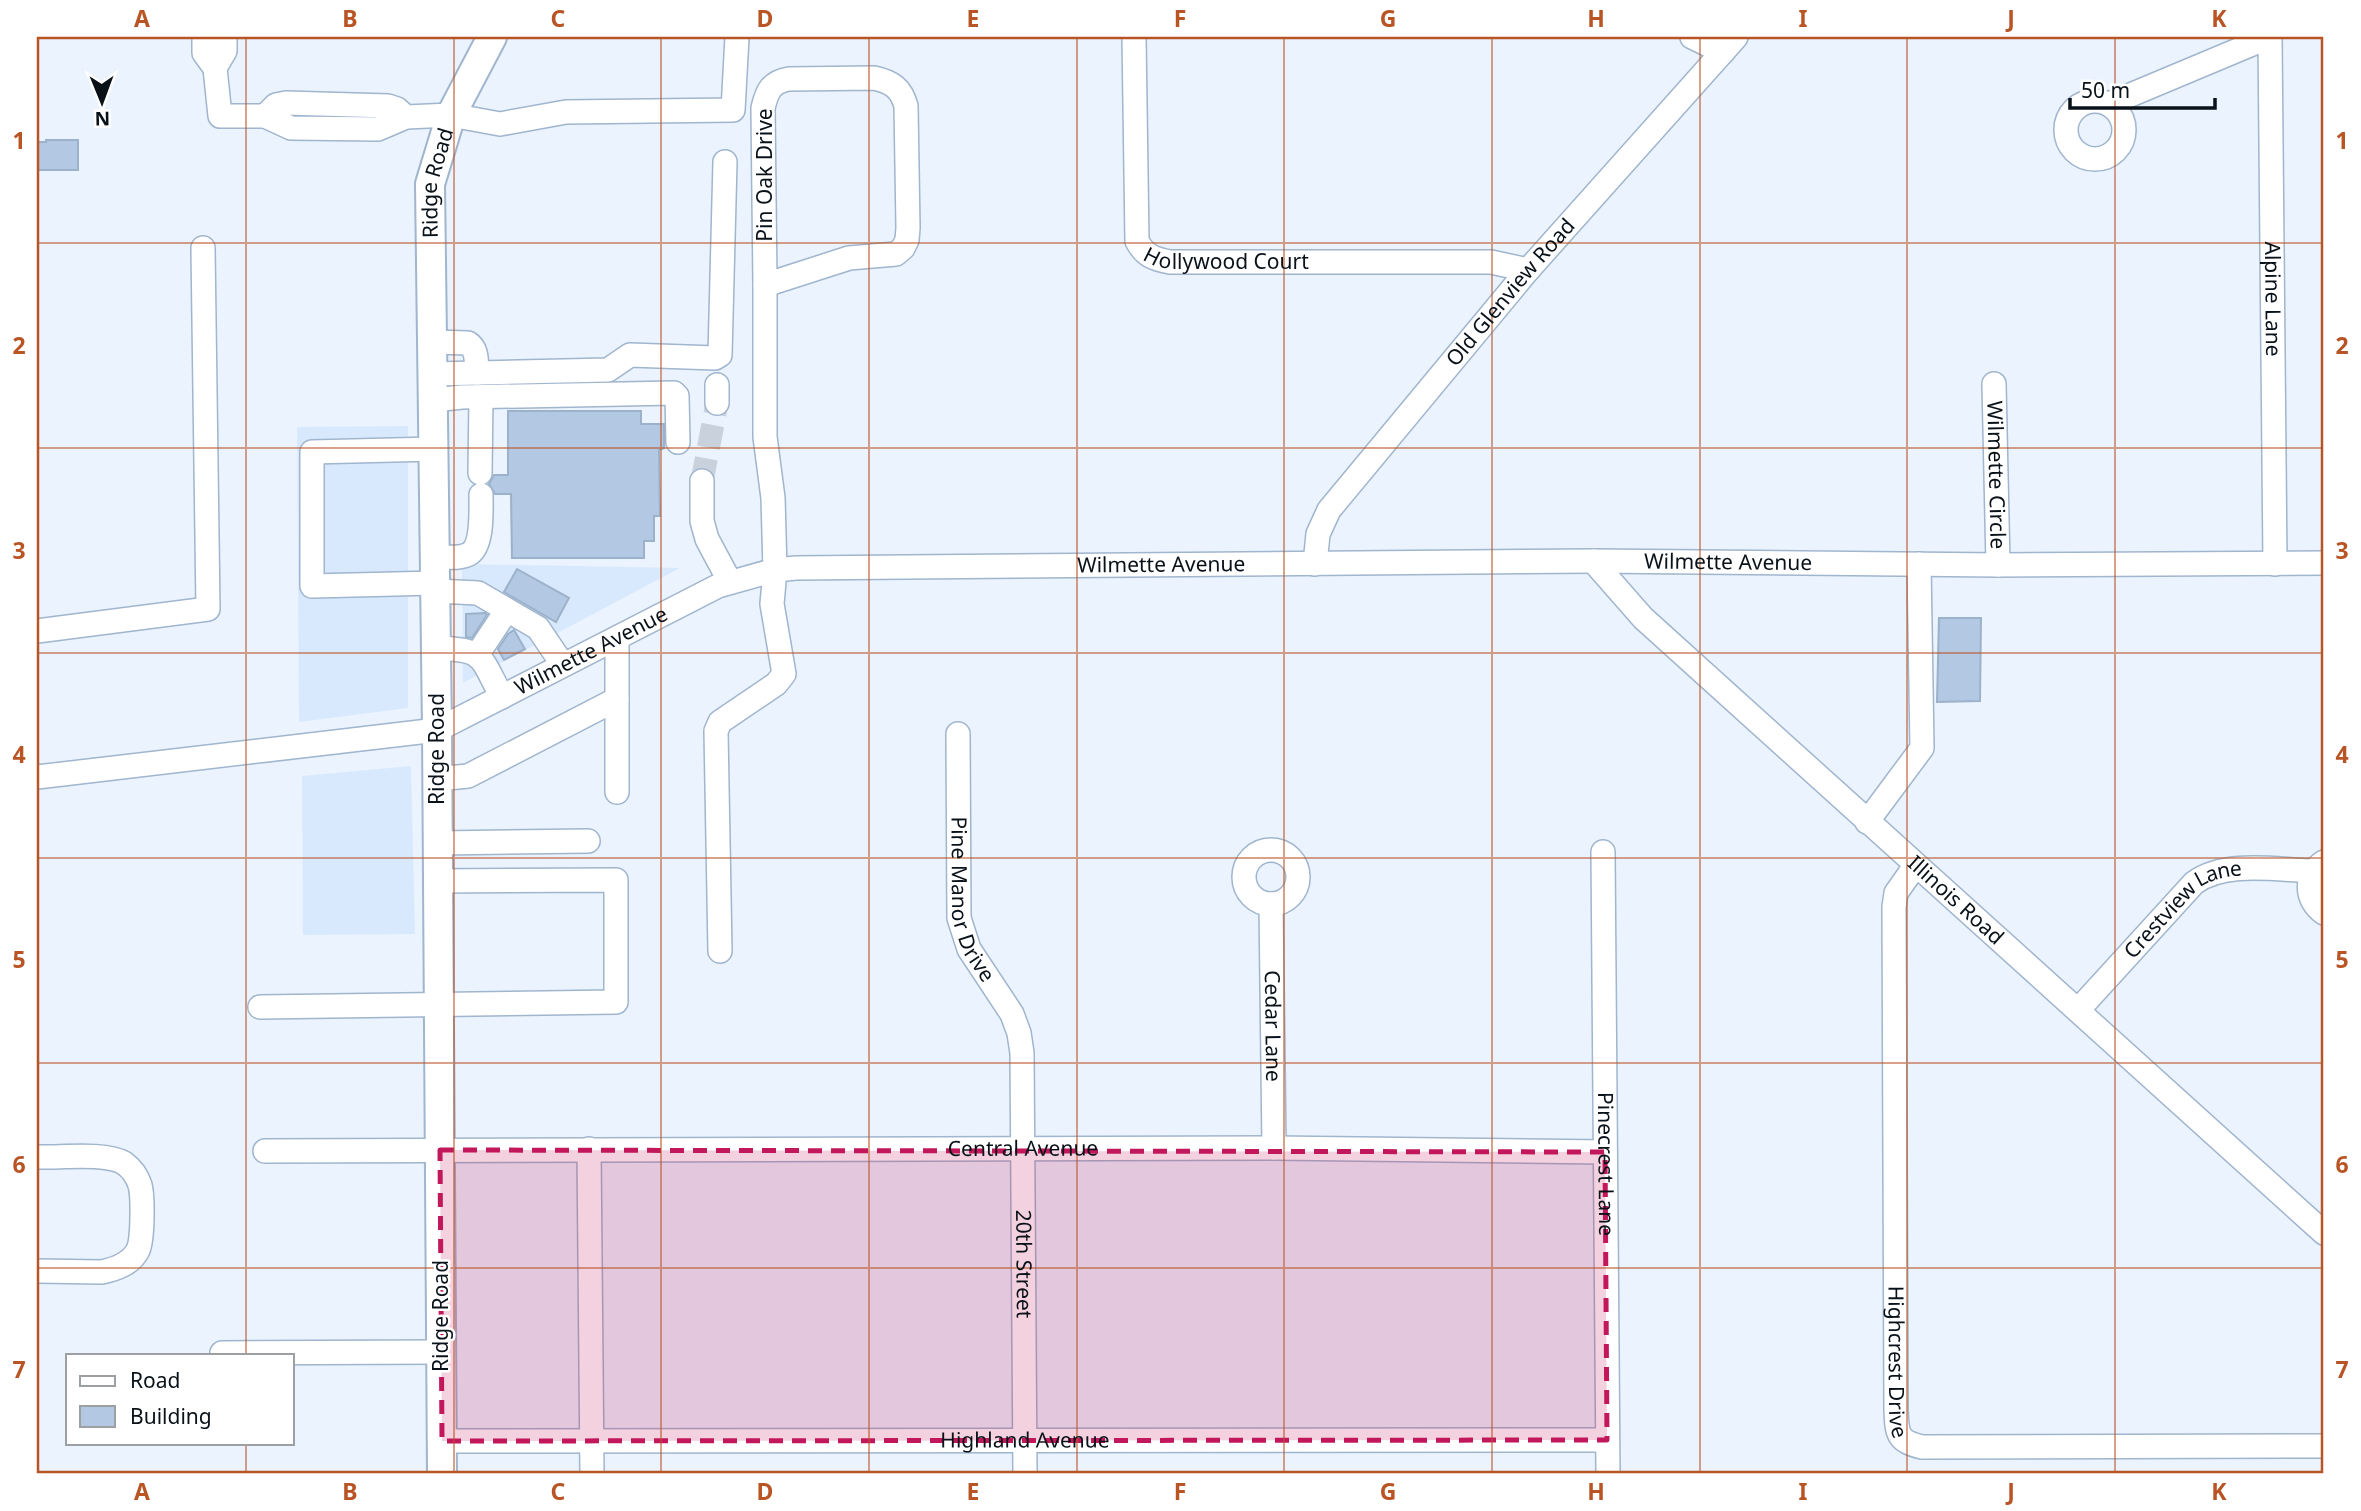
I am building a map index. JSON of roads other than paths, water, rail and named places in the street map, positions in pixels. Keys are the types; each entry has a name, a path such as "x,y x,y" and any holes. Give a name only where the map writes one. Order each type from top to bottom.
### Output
{"main road":[{"name":"Ridge Road","path":"442,1474 438,779 430,184 451,115 492,37"}],"street":[{"path":"204,37 204,53 215,68 220,116 265,116 291,128 378,129 406,117 451,115 500,124 566,112 733,110 737,37"},
{"path":"215,68 225,51 225,37"},
{"name":"Hollywood Court","path":"1134,37 1136,241 1142,251 1154,259 1170,262 1491,262 1528,270"},
{"path":"1692,37 1729,44"},
{"path":"2109,104 2269,37"},
{"name":"Alpine Lane","path":"2269,37 2275,564"},
{"name":"Old Glenview Road","path":"1315,564 1318,534 1329,510 1528,270 1729,44"},
{"name":"Pin Oak Drive","path":"720,951 716,731 720,722 776,684 784,674 772,604 775,570 773,498 765,437 764,108 766,95 778,81 789,79 874,78 887,81 903,94 906,106 908,228 903,248 896,254 849,258 765,285"},
{"path":"434,387 477,373 608,370 631,355 715,358 720,355 725,162"},
{"path":"37,631 208,609 203,248"},
{"path":"433,342 468,343 474,350 477,373"},
{"name":"Wilmette Circle","path":"1994,384 1998,565"},
{"path":"434,387 481,397 674,393 677,396 678,443"},
{"path":"436,577 476,547 481,525 481,397"},
{"path":"434,449 312,452 312,586 436,577 478,593 538,628 563,665"},
{"path":"702,481 702,521 707,539 730,582"},
{"name":"Wilmette Avenue","path":"37,777 437,730 718,586 775,570 1593,561 1998,565 2324,563"},
{"name":"Illinois Road","path":"1593,561 1643,618 2324,1233"},
{"path":"1867,822 1922,748 1919,564"},
{"path":"477,655 507,610"},
{"path":"617,638 617,792"},
{"path":"436,648 467,649 481,657 502,697"},
{"path":"438,779 468,776 617,699"},
{"name":"Pine Manor Drive","path":"958,734 959,918 969,949 1012,1014 1022,1053"},
{"path":"438,843 588,841"},
{"name":"Pinecrest Lane","path":"1603,852 1608,1474"},
{"name":"Highcrest Drive","path":"1915,866 1896,893 1894,907 1896,1410 1899,1434 1904,1441 1922,1447 2324,1446"},
{"name":"Crestview Lane","path":"2079,1009 2202,877 2230,868 2319,866 2309,889 2315,906 2324,913"},
{"path":"260,1007 617,1002 616,880 438,881"},
{"name":"Cedar Lane","path":"1271,904 1274,1148"},
{"name":"20th Street","path":"1022,1053 1025,1474"},
{"name":"Central Avenue","path":"265,1152 1274,1148 1605,1152"},
{"path":"589,1149 592,1474"},
{"path":"37,1157 103,1158 127,1165 136,1175 141,1187 141,1236 138,1250 130,1261 112,1270 37,1271"},
{"path":"222,1353 441,1352"},
{"name":"Highland Avenue","path":"442,1441 1607,1440"}],"tunnel":[{"path":"702,481 717,403"}]}
